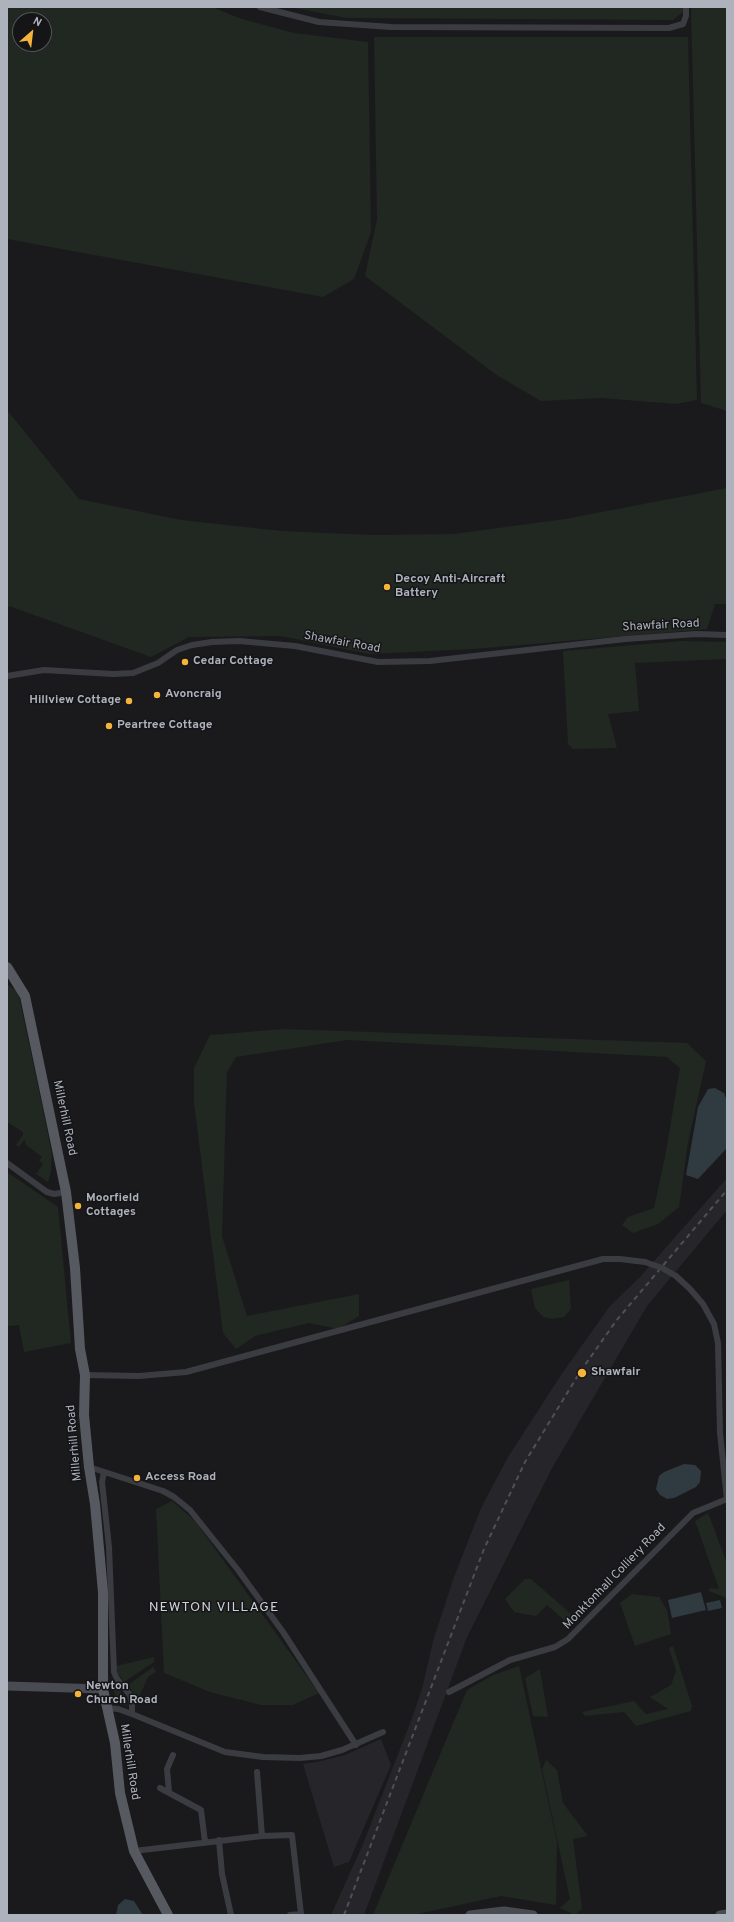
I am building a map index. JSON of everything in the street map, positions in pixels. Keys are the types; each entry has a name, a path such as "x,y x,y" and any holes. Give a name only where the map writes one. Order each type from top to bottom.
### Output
{"main road":[{"name":"Millerhill Road","path":"7,967 12,972 25,996 66,1192 75,1268 80,1349 85,1375 84,1415 89,1467 95,1504 103,1592 103,1689 115,1743 120,1793 134,1851 168,1915"}],"street":[{"path":"260,7 318,22 391,27 669,28 683,24 686,16 686,7"},
{"name":"Shawfair Road","path":"7,676 44,670 113,674 133,673 158,662 178,650 192,645 212,642 239,641 295,646 378,662 430,661 625,639 696,634 727,635"},
{"path":"7,1163 47,1192 54,1194 66,1192"},
{"path":"85,1375 139,1376 186,1372 602,1259 620,1259 645,1262 662,1268 676,1276 703,1304 714,1324 718,1343 720,1433 727,1500"},
{"path":"89,1467 163,1491 174,1497 190,1510 238,1570 283,1632 356,1744"},
{"path":"104,1472 102,1482 109,1547 114,1672 117,1679 130,1695 132,1714"},
{"name":"Monktonhall Colliery Road","path":"449,1692 510,1660 555,1647 568,1640 693,1513 727,1500"},
{"path":"7,1686 103,1689"},
{"path":"107,1708 118,1709 132,1714 225,1752 263,1757 300,1758 321,1756 356,1744 383,1732"},
{"path":"169,1792 167,1769 173,1755"},
{"path":"257,1772 262,1836"},
{"path":"160,1788 201,1810 205,1842"},
{"path":"134,1851 219,1840 292,1835 301,1914 290,1915"},
{"path":"219,1840 222,1874 230,1915"},
{"path":"471,1915 504,1911 532,1915"},
{"path":"720,1915 727,1914"}],"shaded area":[{"path":"7,7 212,7 239,18 294,33 368,42 371,232 354,279 323,297 7,239"},
{"path":"289,7 683,7 683,12 673,20 347,18"},
{"path":"691,7 727,7 727,411 701,403"},
{"path":"374,37 688,37 697,400 676,404 601,398 541,401 498,376 365,276 377,219"},
{"path":"7,410 79,499 181,520 282,531 374,535 454,534 565,519 727,488 727,604 715,604 707,629 474,649 369,654 281,636 189,637 151,657 9,606 7,610"},
{"path":"682,641 727,642 727,659 635,663 639,711 608,714 617,748 573,749 568,744 563,651"},
{"path":"7,984 18,992 42,1105 52,1155 51,1172 48,1182 36,1174 43,1164 39,1161 42,1157 25,1144 26,1142 24,1140 19,1147 16,1145 23,1135 23,1132 7,1122"},
{"path":"284,1029 687,1043 706,1061 688,1143 679,1207 658,1224 633,1233 622,1225 628,1217 654,1208 665,1157 680,1068 667,1057 347,1040 236,1057 227,1072 222,1236 247,1316 359,1294 359,1316 338,1329 309,1323 255,1336 236,1349 223,1333 194,1103 194,1068 210,1035"},
{"path":"715,1088 724,1093 727,1101 727,1148 698,1179 686,1175 698,1107 708,1089"},
{"path":"7,1172 58,1207 71,1343 24,1352 19,1325 7,1326"},
{"path":"727,1178 727,1210 647,1306 551,1470 467,1637 364,1915 331,1915 363,1844 411,1721 422,1689 433,1641 454,1577 481,1508 508,1457 563,1372 610,1306 640,1277"},
{"path":"569,1280 571,1309 564,1317 552,1319 543,1317 535,1308 531,1289"},
{"path":"684,1464 695,1465 701,1471 700,1482 696,1487 674,1498 667,1499 660,1495 656,1489 659,1476 664,1472"},
{"path":"172,1501 195,1521 319,1693 293,1705 261,1705 210,1692 164,1673 156,1509"},
{"path":"708,1513 727,1563 727,1598 709,1591 709,1588 719,1589 695,1521"},
{"path":"525,1579 531,1579 571,1614 570,1621 566,1622 547,1605 536,1616 514,1612 505,1599"},
{"path":"701,1592 706,1610 672,1618 668,1600"},
{"path":"632,1594 659,1597 667,1610 671,1634 635,1646 620,1603"},
{"path":"720,1600 722,1608 708,1611 706,1603"},
{"path":"673,1646 692,1706 691,1711 636,1726 624,1712 585,1716 582,1712 634,1701 646,1714 668,1709 650,1697 671,1685 676,1671 669,1648"},
{"path":"154,1657 154,1662 124,1682 118,1673 116,1666"},
{"path":"519,1666 557,1842 556,1905 501,1896 413,1915 373,1915 467,1690 493,1675"},
{"path":"153,1667 156,1672 148,1677 136,1704 134,1694 128,1685"},
{"path":"540,1669 548,1717 533,1716 525,1678"},
{"path":"113,1682 126,1699 127,1706 118,1703 115,1698"},
{"path":"381,1739 391,1765 349,1862 334,1867 303,1764 345,1755"},
{"path":"546,1760 557,1770 563,1803 588,1836 573,1839 582,1909 575,1915 560,1908 570,1899 542,1769"},
{"path":"125,1899 134,1901 143,1915 116,1915 118,1905"}],"railway":[{"path":"344,1915 484,1549 525,1462 580,1372 616,1321 727,1190"}],"place":[{"name":"Decoy Anti-Aircraft Battery","path":"387,587"},
{"name":"Cedar Cottage","path":"185,662"},
{"name":"Avoncraig","path":"157,695"},
{"name":"Hillview Cottage","path":"129,701"},
{"name":"Peartree Cottage","path":"109,726"},
{"name":"Moorfield Cottages","path":"78,1206"},
{"name":"Shawfair","path":"582,1373"},
{"name":"Access Road","path":"137,1478"},
{"name":"Newton Church Road","path":"78,1694"}],"district":[{"name":"NEWTON VILLAGE","path":"214,1608"}]}
